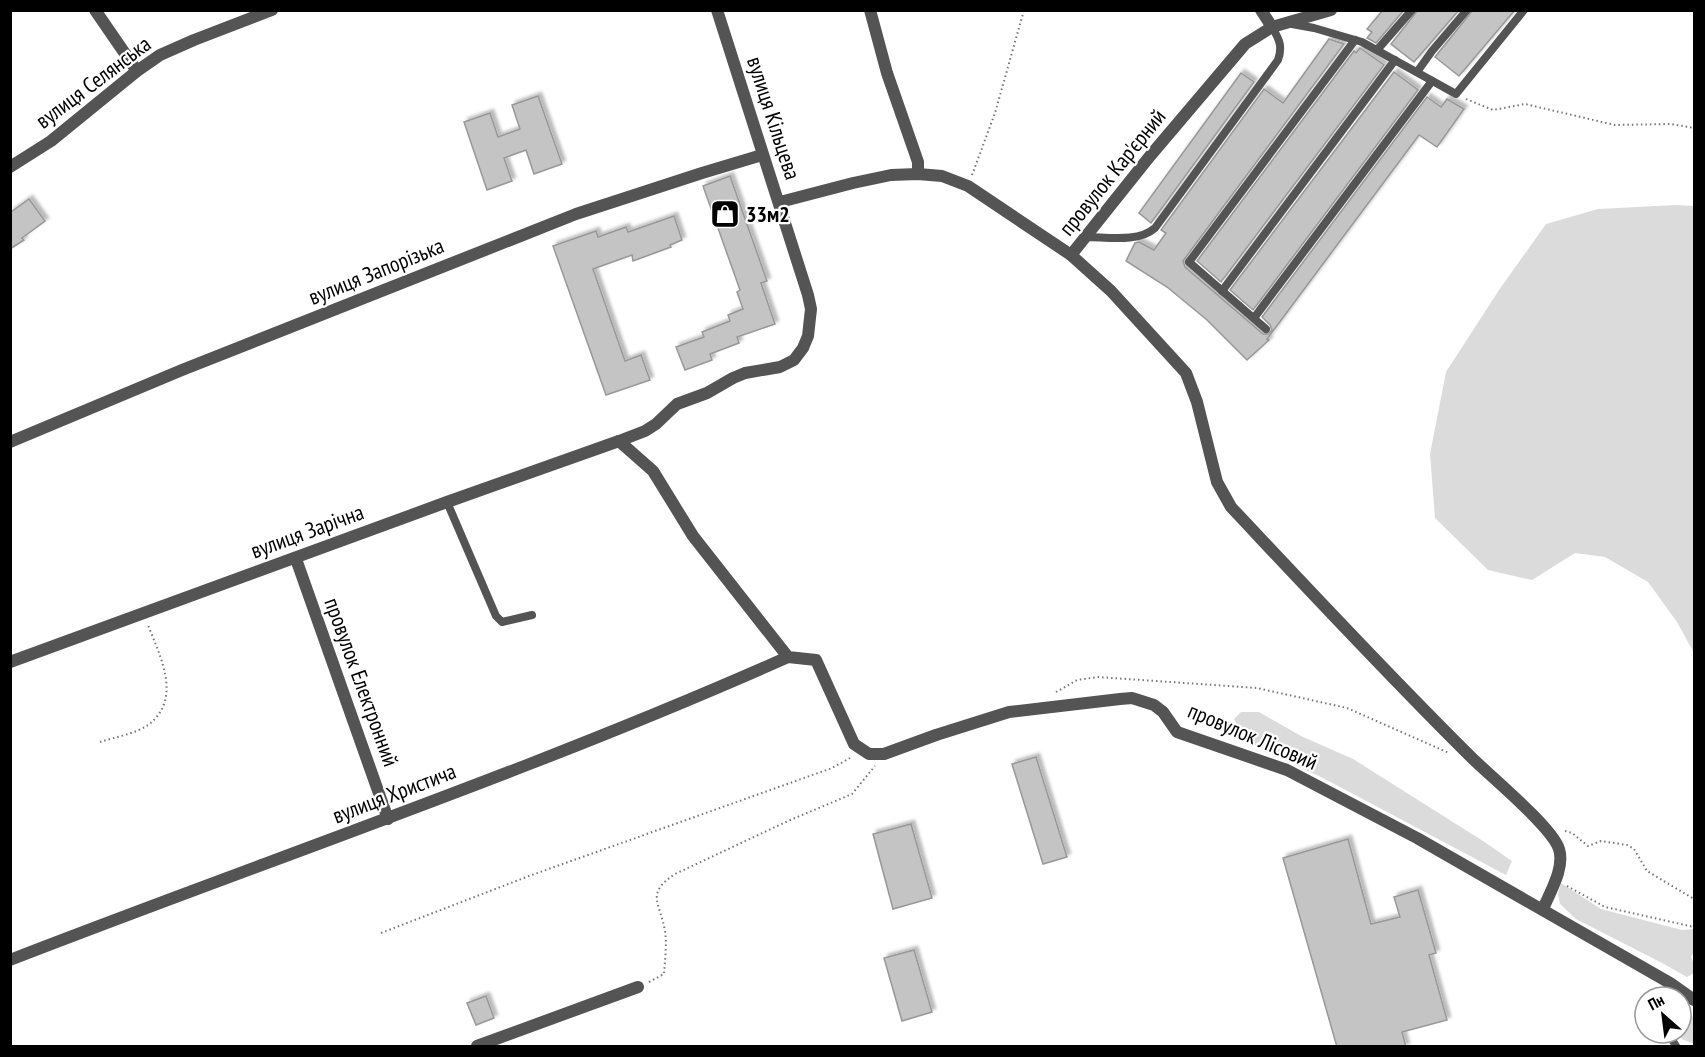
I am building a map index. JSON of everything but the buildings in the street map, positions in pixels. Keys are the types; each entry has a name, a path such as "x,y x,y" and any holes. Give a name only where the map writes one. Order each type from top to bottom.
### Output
{"street":[{"path":"94,10 137,71"},
{"name":"вулиця Селянська","path":"10,167 51,141 160,55 272,10"},
{"name":"вулиця Кільцева","path":"619,441 656,424 677,404 707,393 745,373 780,367 794,360 808,336 812,309 780,202 762,155 717,10"},
{"path":"870,10 887,73 918,162 918,174"},
{"path":"1261,10 1272,27"},
{"name":"провулок Кар'єрний","path":"780,202 891,175 942,176 968,186 1071,255 1150,156 1245,44 1272,27 1332,10"},
{"name":"вулиця Запорізька","path":"10,442 182,370 576,214 762,155"},
{"path":"1071,255 1111,291 1186,373 1197,402 1218,482 1231,507 1471,758 1551,835 1560,851 1556,881 1543,909"},
{"path":"619,441 653,471 693,536 788,657 816,660 846,730 854,744 863,751"},
{"name":"вулиця Зарічна","path":"10,662 619,441"},
{"name":"провулок Електронний","path":"296,559 388,819"},
{"name":"вулиця Христича","path":"11,959 388,819 683,704 788,657"},
{"name":"провулок Лісовий","path":"863,751 876,756 884,754 1008,712 1132,698 1154,705 1163,712 1177,732 1287,770 1417,838 1670,983 1695,1000"},
{"path":"477,1047 638,987"}],"lane":[{"path":"1377,50 1412,10"},
{"path":"1417,72 1467,10"},
{"path":"1287,23 1314,27 1355,40 1456,94 1524,10"},
{"path":"1085,237 1137,237 1147,235 1155,228 1278,60 1281,51 1280,42 1272,27"},
{"path":"1266,329 1189,262 1355,40"},
{"path":"1222,291 1395,60"},
{"path":"1254,318 1432,81"},
{"path":"447,502 496,616 502,622 532,615"}],"path":[{"path":"968,186 995,113 1023,10"},
{"path":"1456,94 1493,110 1525,104 1615,125 1671,124 1695,128"},
{"path":"100,742 136,731 149,724 159,712 166,698 168,685 163,664 144,614"},
{"path":"1038,708 1059,689 1077,680 1098,677 1257,688 1347,708 1443,751 1471,758"},
{"path":"381,933 529,876 832,768 863,751"},
{"path":"638,987 664,974 666,933 656,897 663,882 675,874 788,821 852,794 884,754"},
{"path":"1551,835 1563,830 1572,833 1588,846 1601,841 1627,845 1634,849 1647,871 1695,899"},
{"path":"1556,881 1580,891 1605,907 1695,927"}],"shaded area":[{"path":"1694,206 1694,653 1677,622 1648,582 1605,557 1575,553 1532,580 1488,570 1435,518 1430,454 1446,372 1499,290 1546,224 1598,209"},
{"path":"1241,712 1259,712 1301,736 1353,759 1512,861 1506,875 1323,778 1247,742 1234,719"},
{"path":"1561,883 1601,909 1682,930 1694,929 1694,952 1691,957 1694,973 1687,977 1576,919 1560,904 1558,894"},
{"path":"1693,1017 1694,1018 1693,1044"}],"place":[{"name":"33м2","path":"725,214"}]}
